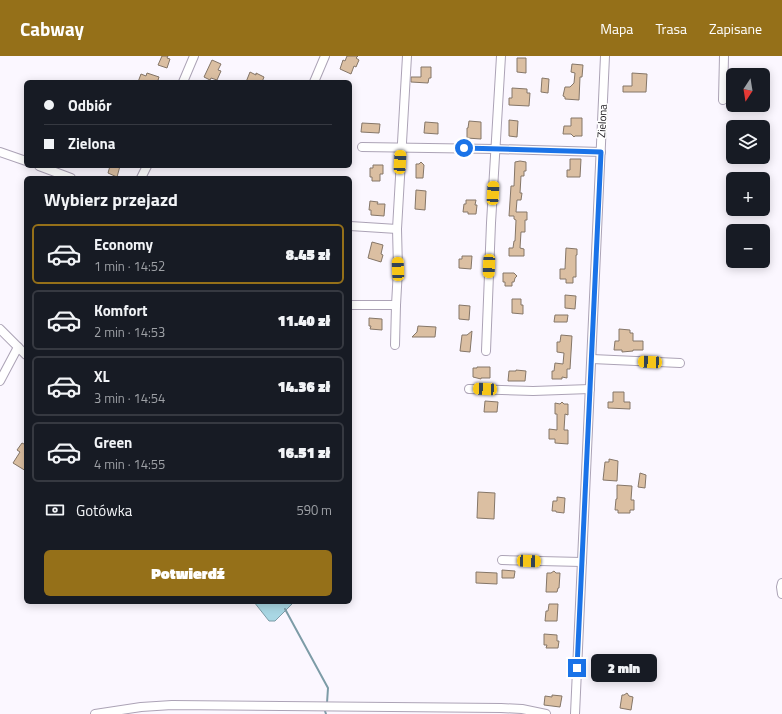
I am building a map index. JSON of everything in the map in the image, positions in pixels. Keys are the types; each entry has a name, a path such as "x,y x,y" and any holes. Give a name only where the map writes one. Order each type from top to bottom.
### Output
{"street":[{"path":"184,80 194,56"},
{"path":"315,80 325,56"},
{"path":"395,345 398,269 397,229 407,56"},
{"path":"486,352 491,223 501,56"},
{"name":"Zielona","path":"575,714 605,56"},
{"path":"723,100 724,56"},
{"path":"362,147 601,152"},
{"path":"0,152 24,160"},
{"path":"44,168 66,176"},
{"path":"352,226 397,229"},
{"path":"352,305 396,305"},
{"path":"0,329 24,353"},
{"path":"0,381 18,347"},
{"path":"592,359 680,363"},
{"path":"469,389 532,391 590,389"},
{"path":"502,560 582,562"},
{"path":"782,583 780,587 782,593"},
{"path":"95,714 141,707 172,705 501,708 522,709 546,714"}],"water":[{"path":"256,604 292,604 275,621 269,621"}],"building":[{"path":"162,56 168,56 167,58 170,59 167,68 158,65"},
{"path":"347,56 358,56 356,58 359,60 356,67 354,66 351,74 340,69 343,60 345,61"},
{"path":"517,58 526,58 526,73 517,72"},
{"path":"212,60 221,64 218,70 221,71 217,80 211,78 210,80 204,77"},
{"path":"572,64 583,65 582,77 580,77 579,100 565,99 563,96 565,87 570,87 574,83 575,73 571,72"},
{"path":"421,67 431,67 431,78 429,78 428,83 411,82 411,77 421,77"},
{"path":"250,72 264,77 263,80 247,80"},
{"path":"147,73 159,77 158,80 139,80 141,74 146,76"},
{"path":"632,73 647,74 646,92 623,92 623,86 632,86"},
{"path":"542,78 549,79 548,93 541,92"},
{"path":"512,88 527,89 527,93 530,93 529,106 509,105 509,98 512,98"},
{"path":"571,118 582,118 582,136 574,137 571,134 563,134 564,126 571,126"},
{"path":"509,120 518,121 517,137 509,136"},
{"path":"469,121 481,122 481,139 467,138"},
{"path":"425,122 438,123 438,134 424,133"},
{"path":"362,123 380,124 379,133 361,132"},
{"path":"570,159 581,159 580,177 567,177 567,170 570,170"},
{"path":"421,162 424,165 423,178 416,178 416,164"},
{"path":"515,162 526,162 526,171 524,171 524,176 521,176 520,193 522,193 521,200 517,200 516,212 527,212 525,232 521,232 520,248 524,249 524,256 509,256 509,248 513,248 515,241 516,220 514,219 514,216 509,216 511,186 514,186"},
{"path":"373,165 383,165 383,174 380,174 380,181 372,181 372,177 370,177 370,168 373,168"},
{"path":"109,168 119,168 117,176 108,173"},
{"path":"416,190 426,191 425,210 415,209"},
{"path":"466,200 476,200 476,214 468,214 468,212 463,212"},
{"path":"370,201 378,202 377,204 385,204 384,216 371,215 371,210 369,210"},
{"path":"372,242 383,245 381,262 368,258"},
{"path":"566,248 577,249 576,277 573,277 573,283 566,283 566,279 560,279 560,269 565,269"},
{"path":"462,256 472,256 471,269 459,268 459,259 462,259"},
{"path":"503,273 514,273 517,276 514,282 512,282 512,286 505,286 505,282 503,282"},
{"path":"565,295 576,296 575,309 565,308"},
{"path":"512,299 521,299 523,314 512,313"},
{"path":"459,305 470,306 469,320 459,319"},
{"path":"555,315 568,315 567,322 554,322"},
{"path":"369,318 382,319 382,330 370,329 371,326 369,326"},
{"path":"418,326 436,327 435,337 412,337 417,332"},
{"path":"619,329 630,330 630,333 633,333 633,341 643,341 643,350 622,352 622,350 614,350 615,341 619,341"},
{"path":"472,331 470,352 460,351 462,335 467,335"},
{"path":"561,335 572,336 570,369 567,369 567,378 562,377 562,379 552,379 552,371 554,371 555,363 563,364 564,353 557,352 557,342 560,342"},
{"path":"490,367 490,378 481,379 473,377 473,368"},
{"path":"509,371 526,371 525,381 508,381"},
{"path":"613,392 624,392 624,402 630,402 630,409 608,408 608,402 613,402"},
{"path":"485,401 498,402 497,412 484,412"},
{"path":"562,402 564,404 568,404 568,415 565,414 564,430 568,430 568,444 555,443 555,439 549,439 549,429 557,430 555,403 560,404"},
{"path":"22,443 24,444 24,470 13,463 20,452 17,450"},
{"path":"609,459 618,461 617,481 603,480 605,462 609,462"},
{"path":"640,473 646,475 645,488 638,487"},
{"path":"617,485 632,486 631,500 634,500 634,510 630,510 630,513 618,513 618,510 615,510"},
{"path":"478,492 495,493 494,519 477,518"},
{"path":"557,497 565,498 564,513 552,511 553,501 557,501"},
{"path":"502,570 515,571 514,578 502,578"},
{"path":"554,571 556,573 560,573 559,588 557,592 546,592 547,573"},
{"path":"476,572 497,573 497,584 476,583"},
{"path":"549,604 558,604 557,621 545,621 546,611 548,611"},
{"path":"544,634 557,635 557,641 559,641 558,648 546,648 547,645 544,645"},
{"path":"627,693 629,696 633,697 631,710 620,708 622,695"},
{"path":"552,695 562,696 560,707 544,705 545,696 552,697"}],"waterway":[{"path":"285,609 328,688 327,703"}],"route":[{"path":"464,148 601,152 577,668"}]}
